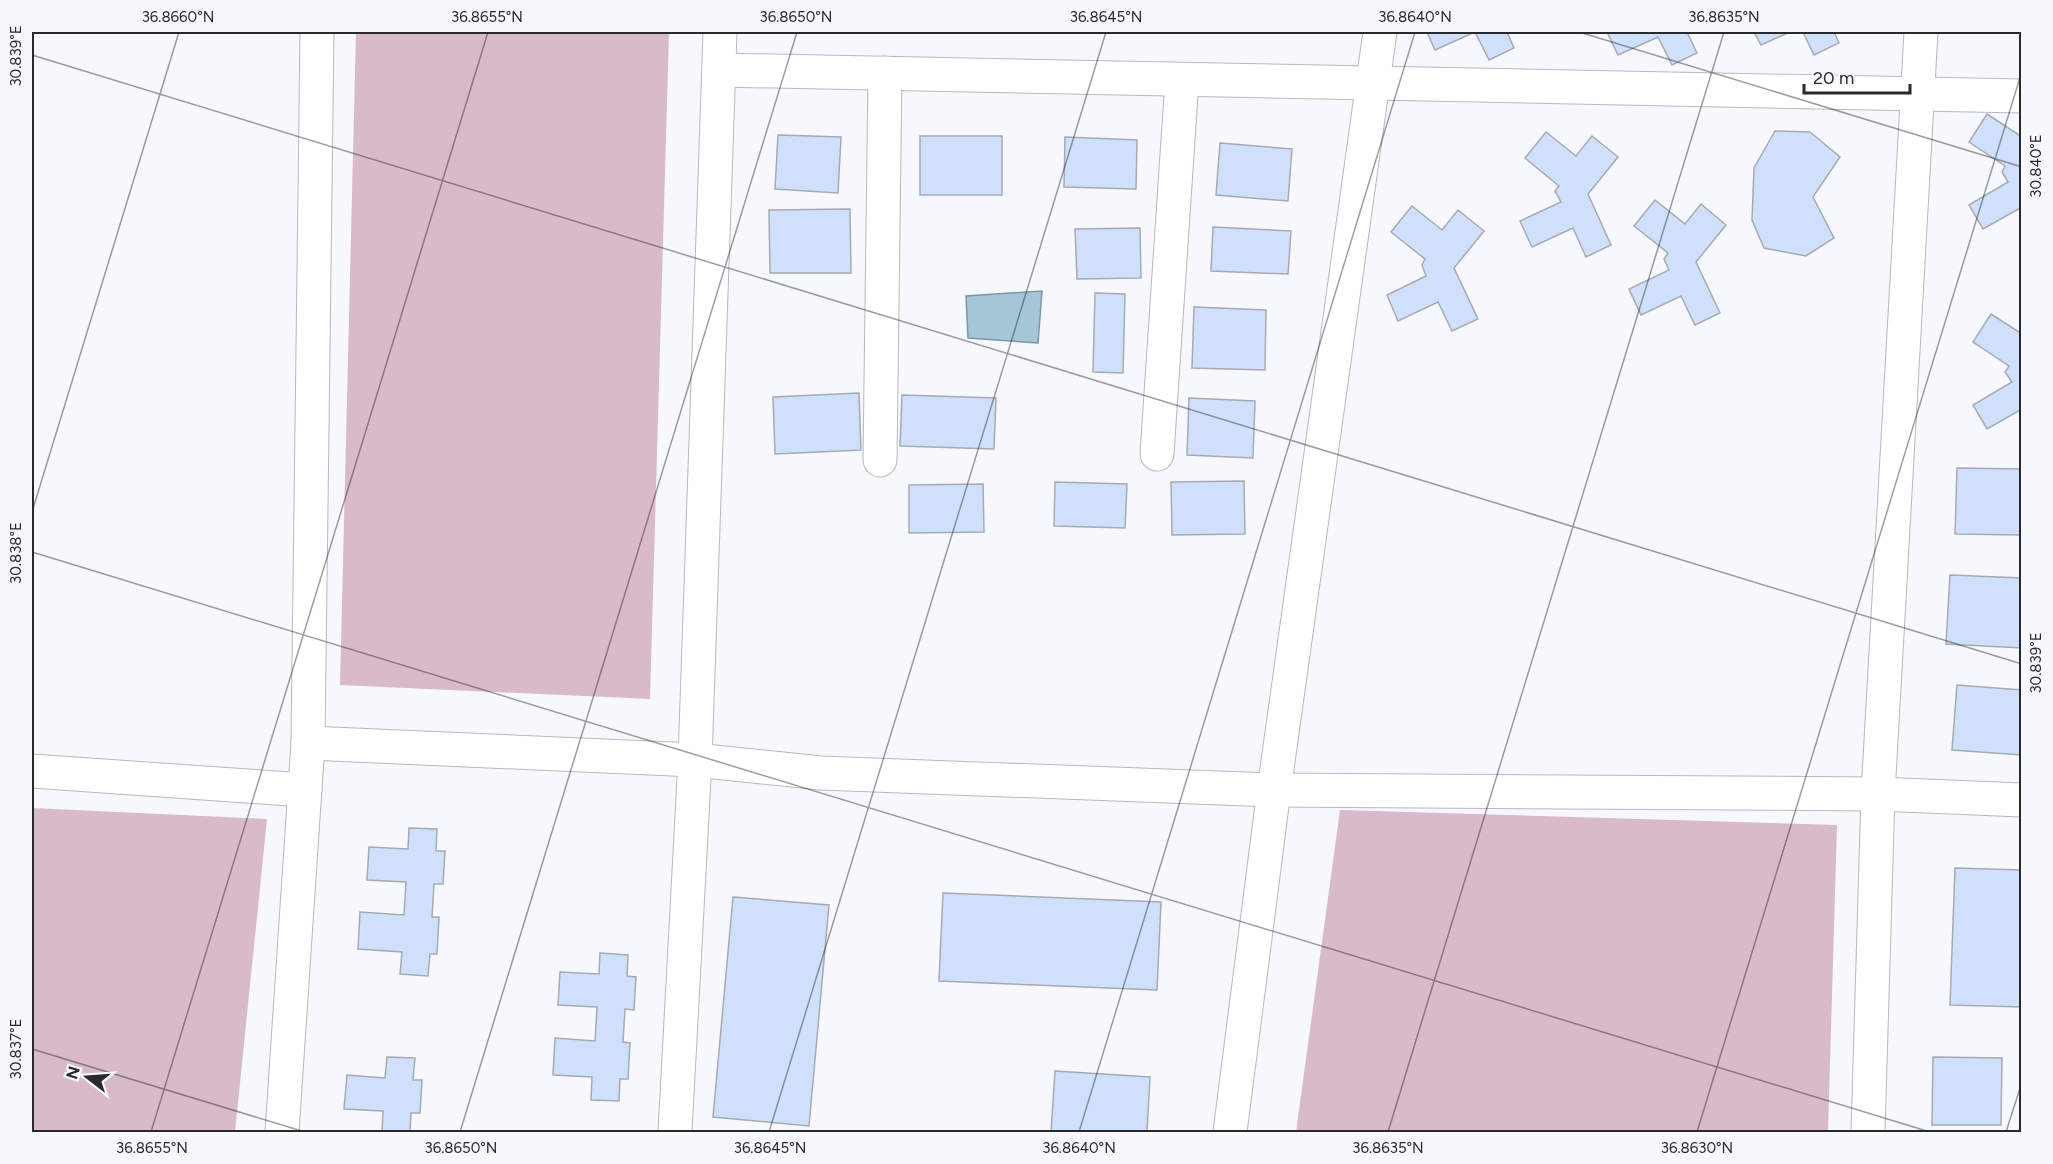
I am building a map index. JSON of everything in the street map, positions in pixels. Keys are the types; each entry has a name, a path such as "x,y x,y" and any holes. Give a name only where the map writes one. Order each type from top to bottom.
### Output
{"street":[{"path":"282,1132 308,743 317,32"},
{"path":"675,1132 695,760 720,32"},
{"path":"1230,1132 1274,790 1380,32"},
{"path":"1868,1132 1878,794 1921,32"},
{"path":"720,70 2022,96"},
{"path":"880,460 885,73"},
{"path":"1157,454 1182,80"},
{"path":"308,743 695,760 821,772 1274,790 1878,794 2022,800"},
{"path":"32,771 304,790"}],"shaded area":[{"path":"356,32 669,32 650,699 340,685"},
{"path":"32,808 267,819 235,1132 32,1132"},
{"path":"1340,810 1837,825 1828,1132 1296,1132"}],"water":[{"path":"1042,291 1038,343 968,338 966,296"}],"building":[{"path":"1427,32 1475,32 1435,50"},
{"path":"1475,32 1507,32 1514,48 1489,60"},
{"path":"1607,32 1687,32 1697,53 1672,65 1658,37 1618,55"},
{"path":"1754,32 1790,32 1761,45"},
{"path":"1803,32 1834,32 1839,43 1814,55"},
{"path":"1987,114 2019,135 2022,132 2022,207 1983,229 1969,205 2008,182 2002,172 2005,166 1969,142"},
{"path":"1775,131 1810,132 1840,157 1813,197 1834,238 1806,256 1764,248 1752,220 1754,168"},
{"path":"1546,132 1576,156 1592,136 1618,157 1588,194 1611,245 1586,257 1573,228 1532,247 1520,221 1561,202 1555,191 1559,186 1525,158"},
{"path":"778,135 841,137 838,193 775,189"},
{"path":"920,136 1002,136 1002,195 920,195"},
{"path":"1065,137 1137,140 1136,189 1064,187"},
{"path":"1220,143 1292,149 1288,201 1216,195"},
{"path":"1655,200 1685,224 1701,204 1726,225 1696,262 1720,313 1695,325 1681,296 1641,315 1629,289 1669,270 1664,259 1668,253 1634,226"},
{"path":"1412,206 1442,230 1458,210 1484,231 1454,268 1478,319 1452,331 1438,302 1398,321 1387,295 1426,276 1422,265 1425,259 1391,232"},
{"path":"850,209 851,273 770,273 769,210"},
{"path":"1213,227 1291,231 1288,274 1211,271"},
{"path":"1140,228 1141,278 1077,279 1075,229"},
{"path":"1095,293 1125,294 1123,373 1093,372"},
{"path":"1194,307 1266,310 1265,370 1192,368"},
{"path":"1991,314 2022,334 2022,409 1987,429 1973,405 2012,382 2005,372 2009,366 1973,342"},
{"path":"859,393 861,450 775,454 773,397"},
{"path":"902,395 996,398 994,449 900,446"},
{"path":"1189,398 1255,401 1253,458 1187,455"},
{"path":"1957,468 2022,469 2022,535 1955,534"},
{"path":"1244,481 1245,534 1172,535 1171,482"},
{"path":"1055,482 1127,484 1125,528 1054,526"},
{"path":"983,484 984,532 909,533 909,485"},
{"path":"1950,575 2022,578 2022,648 1946,644"},
{"path":"1957,685 2022,690 2022,755 1952,750"},
{"path":"409,828 437,829 436,851 445,851 443,884 434,884 432,917 439,917 437,954 430,954 428,976 400,974 402,952 358,949 360,912 404,915 406,882 367,880 369,847 408,849"},
{"path":"1955,868 2022,870 2022,1007 1950,1005"},
{"path":"943,893 1161,902 1157,990 939,981"},
{"path":"733,897 829,905 809,1126 713,1117"},
{"path":"600,953 628,955 627,976 636,977 634,1010 625,1009 623,1042 630,1043 628,1079 620,1079 619,1101 591,1100 592,1077 553,1075 555,1038 595,1041 597,1007 558,1005 560,972 599,974"},
{"path":"387,1057 415,1058 413,1080 422,1080 420,1113 411,1113 410,1132 382,1132 383,1111 344,1109 347,1075 385,1078"},
{"path":"1933,1057 2002,1058 2001,1125 1932,1125"},
{"path":"1055,1071 1150,1077 1147,1132 1051,1132"}]}
